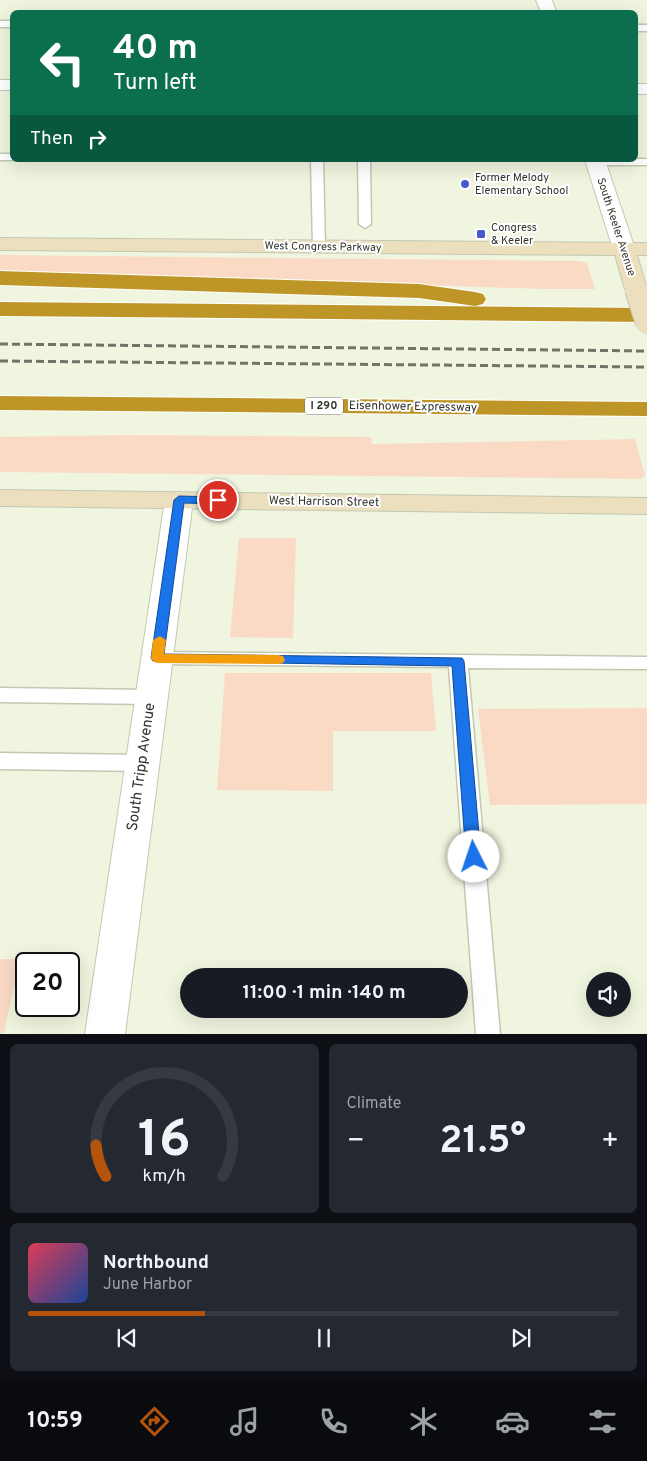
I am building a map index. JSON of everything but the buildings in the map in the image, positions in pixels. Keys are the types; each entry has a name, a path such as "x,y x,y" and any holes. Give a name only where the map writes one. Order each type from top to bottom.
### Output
{"highway":[{"path":"0,278 420,291 586,314"},
{"path":"0,308 647,315"},
{"name":"Eisenhower Expressway","path":"0,403 647,409"},
{"path":"0,413 69,403"}],"street":[{"name":"South Keeler Avenue","path":"595,162 647,323"},
{"name":"West Congress Parkway","path":"0,244 647,249"},
{"name":"West Harrison Street","path":"0,498 647,506"},
{"name":"South Tripp Avenue","path":"105,1034 179,500"}],"lane":[{"path":"317,162 319,247"},
{"path":"364,162 365,224"},
{"path":"157,658 647,663"},
{"path":"458,661 488,1034"},
{"path":"0,695 152,697"},
{"path":"0,761 143,763"}],"shaded area":[{"path":"0,255 579,261 587,263 595,289 543,289 0,271"},
{"path":"128,435 371,437 372,444 635,439 645,475 640,479 0,472 0,437"},
{"path":"239,538 296,538 293,638 230,637"},
{"path":"225,673 431,673 436,731 333,731 333,791 217,790"},
{"path":"647,708 647,804 490,805 478,709"},
{"path":"0,959 15,959 15,982 4,1033 0,1033"}],"railway":[{"path":"0,344 647,351"},
{"path":"0,361 647,367"}],"slow traffic":[{"path":"160,640 157,658 278,660"}],"place":[{"name":"Former Melody Elementary School","path":"465,184"},
{"name":"Congress & Keeler","path":"481,234"}],"route":[{"path":"218,500 179,500 157,658 458,661 474,857"}]}
